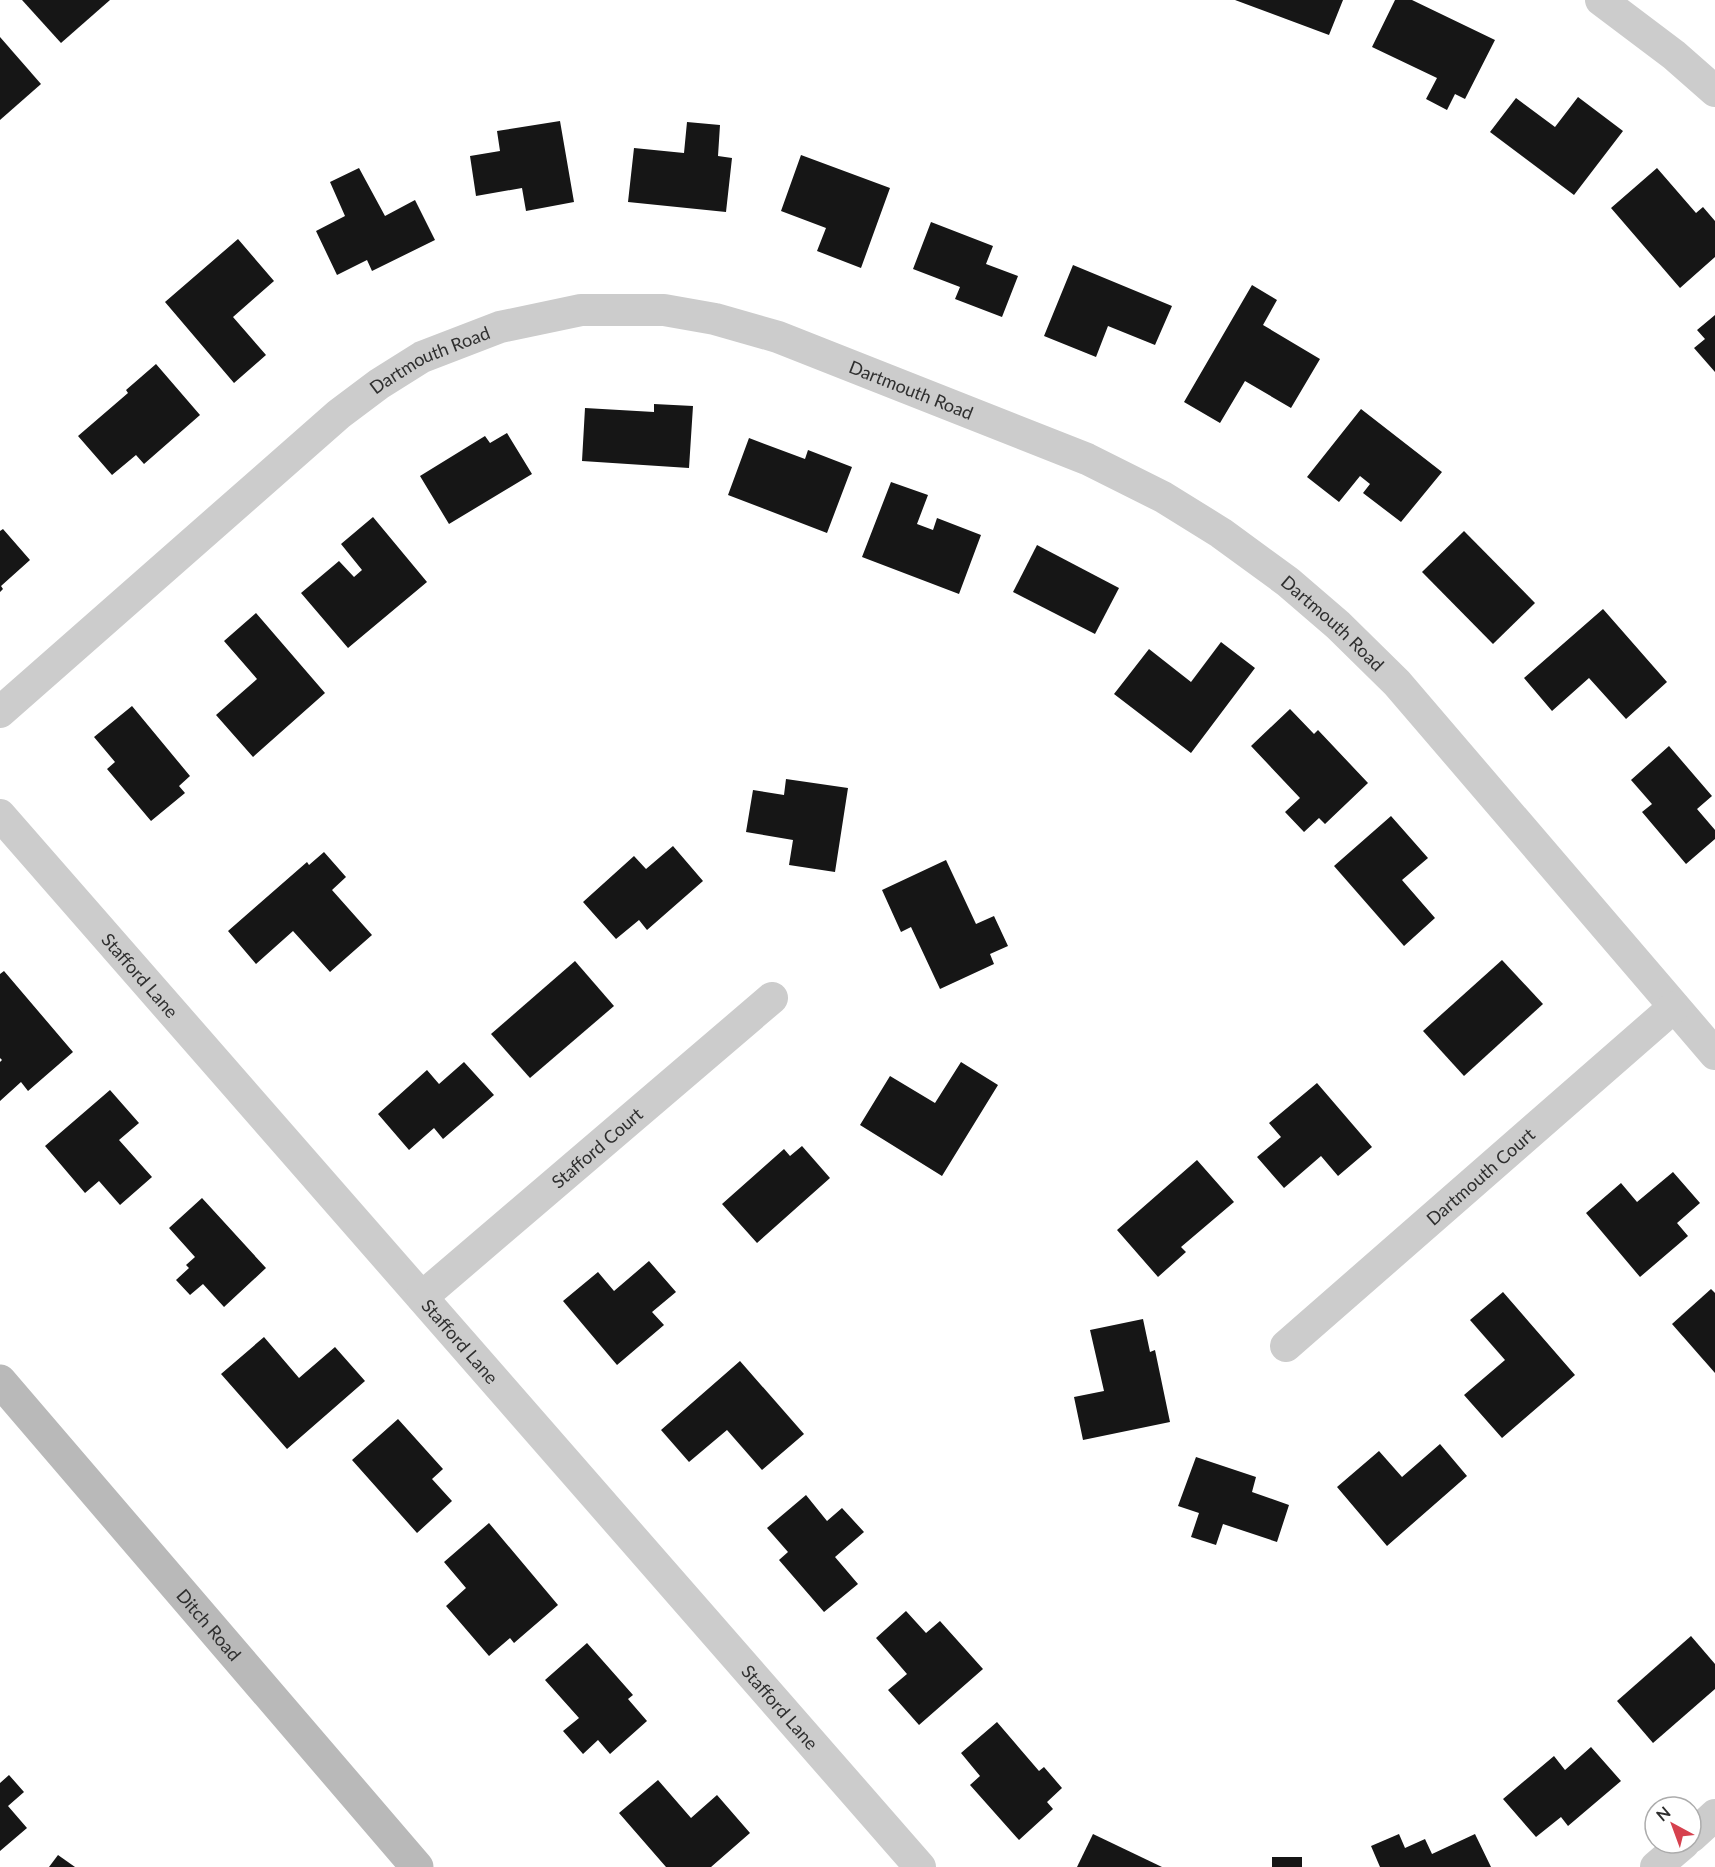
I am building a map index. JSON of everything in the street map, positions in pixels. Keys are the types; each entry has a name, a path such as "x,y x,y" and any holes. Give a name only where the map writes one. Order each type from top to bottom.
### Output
{"main road":[{"name":"Ditch Road","path":"0,1381 417,1867"}],"street":[{"path":"1601,0 1666,48 1715,92"},
{"name":"Dartmouth Road","path":"0,712 339,414 379,384 422,357 500,327 581,310 664,310 715,320 770,335 1087,459 1148,489 1221,533 1305,596 1375,660 1715,1054"},
{"name":"Stafford Lane","path":"0,815 920,1867"},
{"name":"Stafford Court","path":"422,1297 772,998"},
{"name":"Dartmouth Court","path":"1286,1346 1674,1007"},
{"path":"1703,1826 1715,1815"},
{"path":"1656,1867 1670,1855"}],"building":[{"path":"22,0 110,0 61,43"},
{"path":"1235,0 1343,0 1329,35"},
{"path":"1395,0 1412,0 1495,40 1465,99 1455,94 1447,110 1426,99 1437,78 1372,47"},
{"path":"0,37 41,84 0,120"},
{"path":"1578,97 1623,131 1574,195 1490,132 1516,98 1555,127"},
{"path":"560,121 574,202 526,211 522,188 476,196 470,156 500,151 497,131"},
{"path":"687,122 720,125 718,156 732,158 726,212 628,202 634,148 684,153"},
{"path":"801,155 890,188 861,268 817,251 826,228 781,211"},
{"path":"359,168 385,216 415,200 435,240 372,271 367,260 337,275 316,231 345,216 330,182"},
{"path":"1657,168 1696,213 1703,207 1715,221 1715,257 1680,288 1611,208"},
{"path":"931,222 993,246 986,264 1018,276 1002,317 955,299 960,287 913,269"},
{"path":"238,239 274,281 233,317 266,355 234,383 165,302"},
{"path":"1073,265 1172,306 1155,345 1108,326 1096,357 1044,336"},
{"path":"1252,285 1277,300 1263,325 1320,359 1291,408 1245,381 1220,423 1184,402"},
{"path":"1715,315 1715,372 1694,348 1705,339 1697,330"},
{"path":"156,364 200,415 144,464 136,455 112,475 78,436 128,393 126,390"},
{"path":"654,404 693,406 689,468 582,461 585,408 654,412"},
{"path":"1361,409 1442,472 1401,522 1363,493 1370,484 1360,476 1339,502 1307,477"},
{"path":"507,433 532,474 449,524 420,476 485,436 490,443"},
{"path":"749,438 805,459 808,450 852,467 827,533 728,495"},
{"path":"891,482 928,495 917,524 933,530 937,518 981,535 959,594 862,557"},
{"path":"373,517 427,582 348,648 301,593 339,561 354,577 362,570 341,544"},
{"path":"3,529 30,560 1,586 3,589 0,592 0,531"},
{"path":"1464,531 1535,603 1493,644 1422,572"},
{"path":"1037,545 1119,588 1095,634 1013,592"},
{"path":"1603,609 1667,682 1626,719 1589,678 1552,711 1524,678"},
{"path":"256,613 325,693 253,757 216,715 257,679 224,641"},
{"path":"1221,642 1255,668 1191,753 1114,694 1149,649 1191,682"},
{"path":"132,706 190,776 179,786 185,793 151,821 107,769 115,762 94,737"},
{"path":"1290,709 1314,734 1318,730 1368,783 1325,824 1319,818 1304,832 1285,812 1300,798 1251,746"},
{"path":"1669,746 1712,796 1697,809 1715,830 1715,839 1686,864 1642,812 1652,804 1631,780"},
{"path":"786,779 848,788 835,872 789,865 793,840 746,832 753,790 784,795"},
{"path":"1391,816 1428,858 1402,880 1435,918 1404,946 1334,866"},
{"path":"673,846 703,881 647,930 639,920 616,939 583,902 634,856 646,869"},
{"path":"324,852 346,877 332,890 372,935 330,972 293,931 256,964 228,931 307,862 309,865"},
{"path":"946,860 976,924 994,916 1008,946 990,954 994,964 940,989 911,927 901,932 882,890"},
{"path":"1502,960 1543,1004 1464,1076 1423,1031"},
{"path":"575,961 614,1006 530,1078 491,1034"},
{"path":"4,971 73,1052 28,1091 21,1082 0,1101 0,1062 2,1060 0,1058 0,974"},
{"path":"464,1062 494,1095 443,1139 434,1128 409,1150 378,1114 427,1070 439,1084"},
{"path":"961,1062 998,1085 942,1176 860,1125 890,1076 935,1103"},
{"path":"1317,1083 1372,1147 1338,1176 1321,1156 1284,1188 1257,1157 1281,1137 1269,1123"},
{"path":"110,1090 139,1123 119,1140 152,1177 120,1205 99,1181 85,1193 45,1146"},
{"path":"802,1146 830,1178 757,1243 722,1204 784,1149 790,1156"},
{"path":"1197,1160 1234,1202 1181,1247 1186,1252 1158,1277 1117,1230"},
{"path":"1673,1172 1700,1203 1677,1223 1688,1236 1640,1277 1586,1213 1621,1183 1637,1202"},
{"path":"202,1198 266,1268 224,1307 203,1284 190,1295 176,1280 189,1268 186,1265 195,1257 169,1228"},
{"path":"649,1261 676,1292 652,1312 664,1325 617,1365 563,1301 598,1272 614,1291"},
{"path":"1711,1289 1715,1293 1715,1373 1672,1324"},
{"path":"1503,1292 1575,1375 1502,1438 1464,1395 1505,1360 1470,1320"},
{"path":"1143,1319 1150,1352 1155,1350 1170,1422 1083,1440 1074,1397 1104,1391 1090,1330"},
{"path":"264,1337 299,1378 335,1347 365,1381 287,1449 221,1374"},
{"path":"740,1361 804,1434 762,1470 727,1430 689,1462 661,1430"},
{"path":"398,1419 443,1469 432,1479 452,1501 417,1533 352,1460"},
{"path":"1440,1444 1467,1476 1387,1546 1337,1487 1379,1451 1402,1477"},
{"path":"1196,1457 1256,1477 1252,1492 1289,1505 1277,1542 1223,1524 1216,1545 1191,1537 1199,1513 1178,1506"},
{"path":"806,1495 827,1521 842,1508 864,1532 835,1557 858,1584 824,1612 779,1560 788,1552 767,1528"},
{"path":"489,1523 558,1605 514,1643 510,1638 489,1656 446,1606 466,1588 444,1562"},
{"path":"906,1611 926,1633 940,1621 983,1669 919,1725 888,1690 907,1674 876,1638"},
{"path":"1691,1636 1715,1664 1715,1689 1653,1743 1617,1701"},
{"path":"587,1643 633,1695 628,1699 647,1721 610,1754 598,1740 583,1754 563,1731 579,1718 545,1680"},
{"path":"997,1722 1039,1771 1044,1767 1062,1788 1047,1802 1053,1809 1019,1840 970,1785 980,1776 961,1753"},
{"path":"1591,1747 1621,1781 1568,1826 1561,1817 1536,1837 1503,1799 1554,1756 1565,1770"},
{"path":"9,1775 24,1792 8,1806 27,1828 0,1851 0,1783"},
{"path":"658,1780 691,1818 717,1795 750,1833 711,1867 666,1867 619,1813"},
{"path":"1093,1834 1162,1867 1077,1867"},
{"path":"1399,1834 1405,1848 1425,1839 1432,1854 1475,1834 1491,1867 1380,1867 1371,1846"},
{"path":"58,1855 75,1867 49,1867"},
{"path":"1272,1857 1302,1857 1302,1867 1272,1867"}]}
